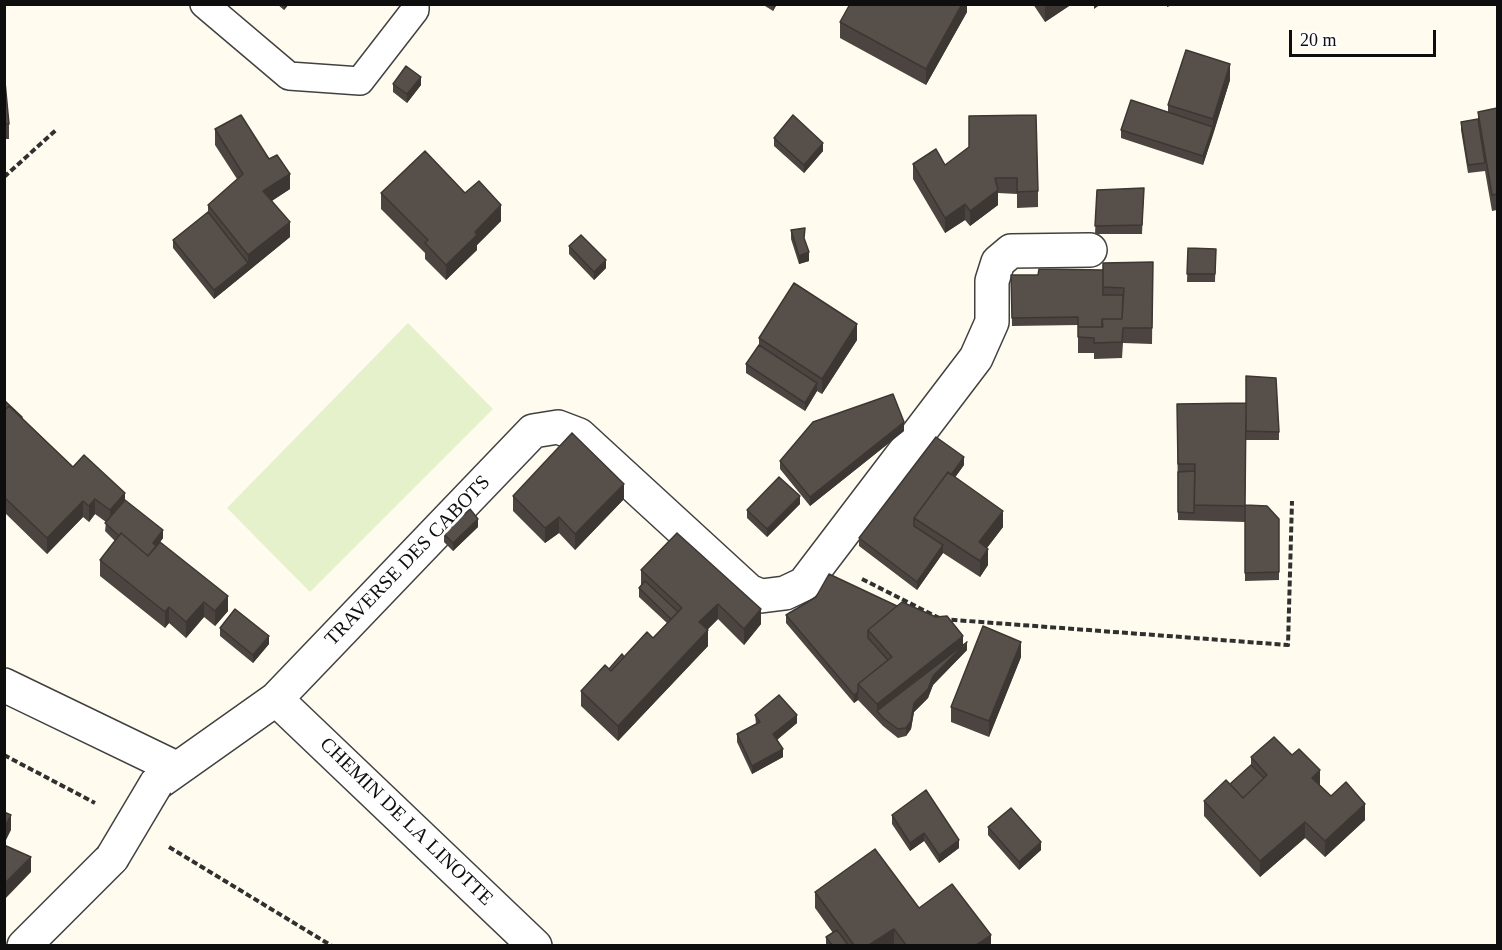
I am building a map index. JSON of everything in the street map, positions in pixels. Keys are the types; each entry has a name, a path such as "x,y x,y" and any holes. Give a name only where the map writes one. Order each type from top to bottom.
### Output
{"street":[{"name":"TRAVERSE DES CABOTS","path":"24,945 112,858 166,776 276,699 533,431 558,427 579,435 748,591 761,596 785,593 804,584 976,358 992,322 992,281 998,262 1011,251 1090,250"},
{"path":"4,685 166,776"},
{"name":"CHEMIN DE LA LINOTTE","path":"276,699 536,945"}],"lane":[{"path":"204,4 289,76 360,81 415,10 415,4"}],"path":[{"path":"4,177 56,130"},
{"path":"824,559 941,619 1288,645 1292,501"}],"green space":[{"path":"408,323 493,409 310,592 227,508"}],"building":[{"path":"850,4 962,4 926,69 840,22"},
{"path":"1186,50 1230,64 1213,119 1168,105"},
{"path":"406,66 421,77 407,94 393,84"},
{"path":"4,71 9,124 4,124"},
{"path":"1131,100 1213,127 1203,156 1121,130"},
{"path":"1497,108 1497,194 1492,195 1478,112"},
{"path":"241,115 269,159 277,155 290,174 263,191 290,222 248,255 208,205 243,174 215,129"},
{"path":"793,115 823,143 804,165 774,138"},
{"path":"1036,115 1038,191 1017,192 1017,178 995,178 998,190 970,211 965,204 945,218 913,164 936,149 945,165 969,147 969,116"},
{"path":"1478,119 1485,163 1468,165 1461,122"},
{"path":"425,151 465,193 479,181 501,205 475,232 477,235 446,265 425,243 428,240 381,193"},
{"path":"1144,188 1142,225 1095,226 1097,190"},
{"path":"208,212 248,263 214,290 173,240"},
{"path":"805,228 804,238 809,252 799,256 791,230"},
{"path":"581,235 606,260 594,272 569,246"},
{"path":"1188,248 1216,249 1215,274 1187,274"},
{"path":"1153,262 1152,328 1123,328 1122,342 1094,343 1094,338 1078,337 1078,327 1103,327 1102,319 1122,319 1124,288 1103,287 1103,263"},
{"path":"1039,269 1103,270 1103,295 1123,295 1122,319 1102,319 1102,327 1078,327 1078,317 1012,318 1011,275 1038,275"},
{"path":"794,283 857,324 822,379 759,338"},
{"path":"759,345 817,383 805,403 746,364"},
{"path":"1246,376 1276,378 1279,432 1246,431"},
{"path":"893,394 904,422 810,497 780,461 813,422"},
{"path":"4,400 22,418 9,406 4,411"},
{"path":"1246,403 1245,506 1194,505 1195,464 1178,464 1177,404"},
{"path":"9,406 73,467 84,455 125,493 110,510 95,499 89,506 83,501 47,538 4,497 4,411"},
{"path":"572,433 624,484 575,534 559,517 545,528 513,496"},
{"path":"936,437 964,457 951,475 948,472 914,518 914,526 943,545 917,582 859,538"},
{"path":"1195,471 1194,513 1178,512 1178,472"},
{"path":"948,472 1003,511 979,542 988,549 980,561 914,518"},
{"path":"779,477 800,496 767,529 747,510"},
{"path":"125,500 163,530 153,543 156,546 148,556 121,533 119,536 105,523"},
{"path":"1245,505 1267,506 1279,519 1279,572 1245,573"},
{"path":"470,509 478,519 453,543 444,534"},
{"path":"121,533 148,556 160,542 228,596 215,611 204,602 186,622 169,607 165,612 100,560"},
{"path":"677,533 761,609 744,629 718,604 699,622 708,630 618,726 581,691 605,665 611,671 647,632 653,638 682,608 641,570"},
{"path":"829,574 897,606 868,630 868,638 888,660 858,684 858,692 854,695 786,615 816,597"},
{"path":"645,581 678,612 671,619 639,588"},
{"path":"902,602 936,617 947,616 963,636 877,704 858,684 892,657 868,630"},
{"path":"235,609 269,636 253,655 220,628"},
{"path":"983,626 1021,642 989,721 951,707"},
{"path":"967,642 933,676 928,689 914,703 911,721 906,728 898,729 877,711"},
{"path":"622,654 624,657 611,671 609,669"},
{"path":"779,695 797,715 773,734 783,749 752,766 737,734 760,722 755,715"},
{"path":"1274,737 1292,755 1299,749 1320,770 1312,778 1331,796 1346,782 1365,804 1325,841 1305,822 1260,861 1204,801 1226,780 1243,798 1267,775 1251,757"},
{"path":"1251,765 1264,778 1243,798 1230,784"},
{"path":"926,790 959,840 939,855 924,833 910,843 892,815"},
{"path":"1011,808 1041,842 1019,862 988,827"},
{"path":"4,812 11,815 4,828"},
{"path":"4,845 31,857 4,884"},
{"path":"875,849 919,908 952,884 991,935 976,945 906,945 894,929 869,945 854,945 815,892"},
{"path":"837,930 848,945 832,945 826,937"}]}
